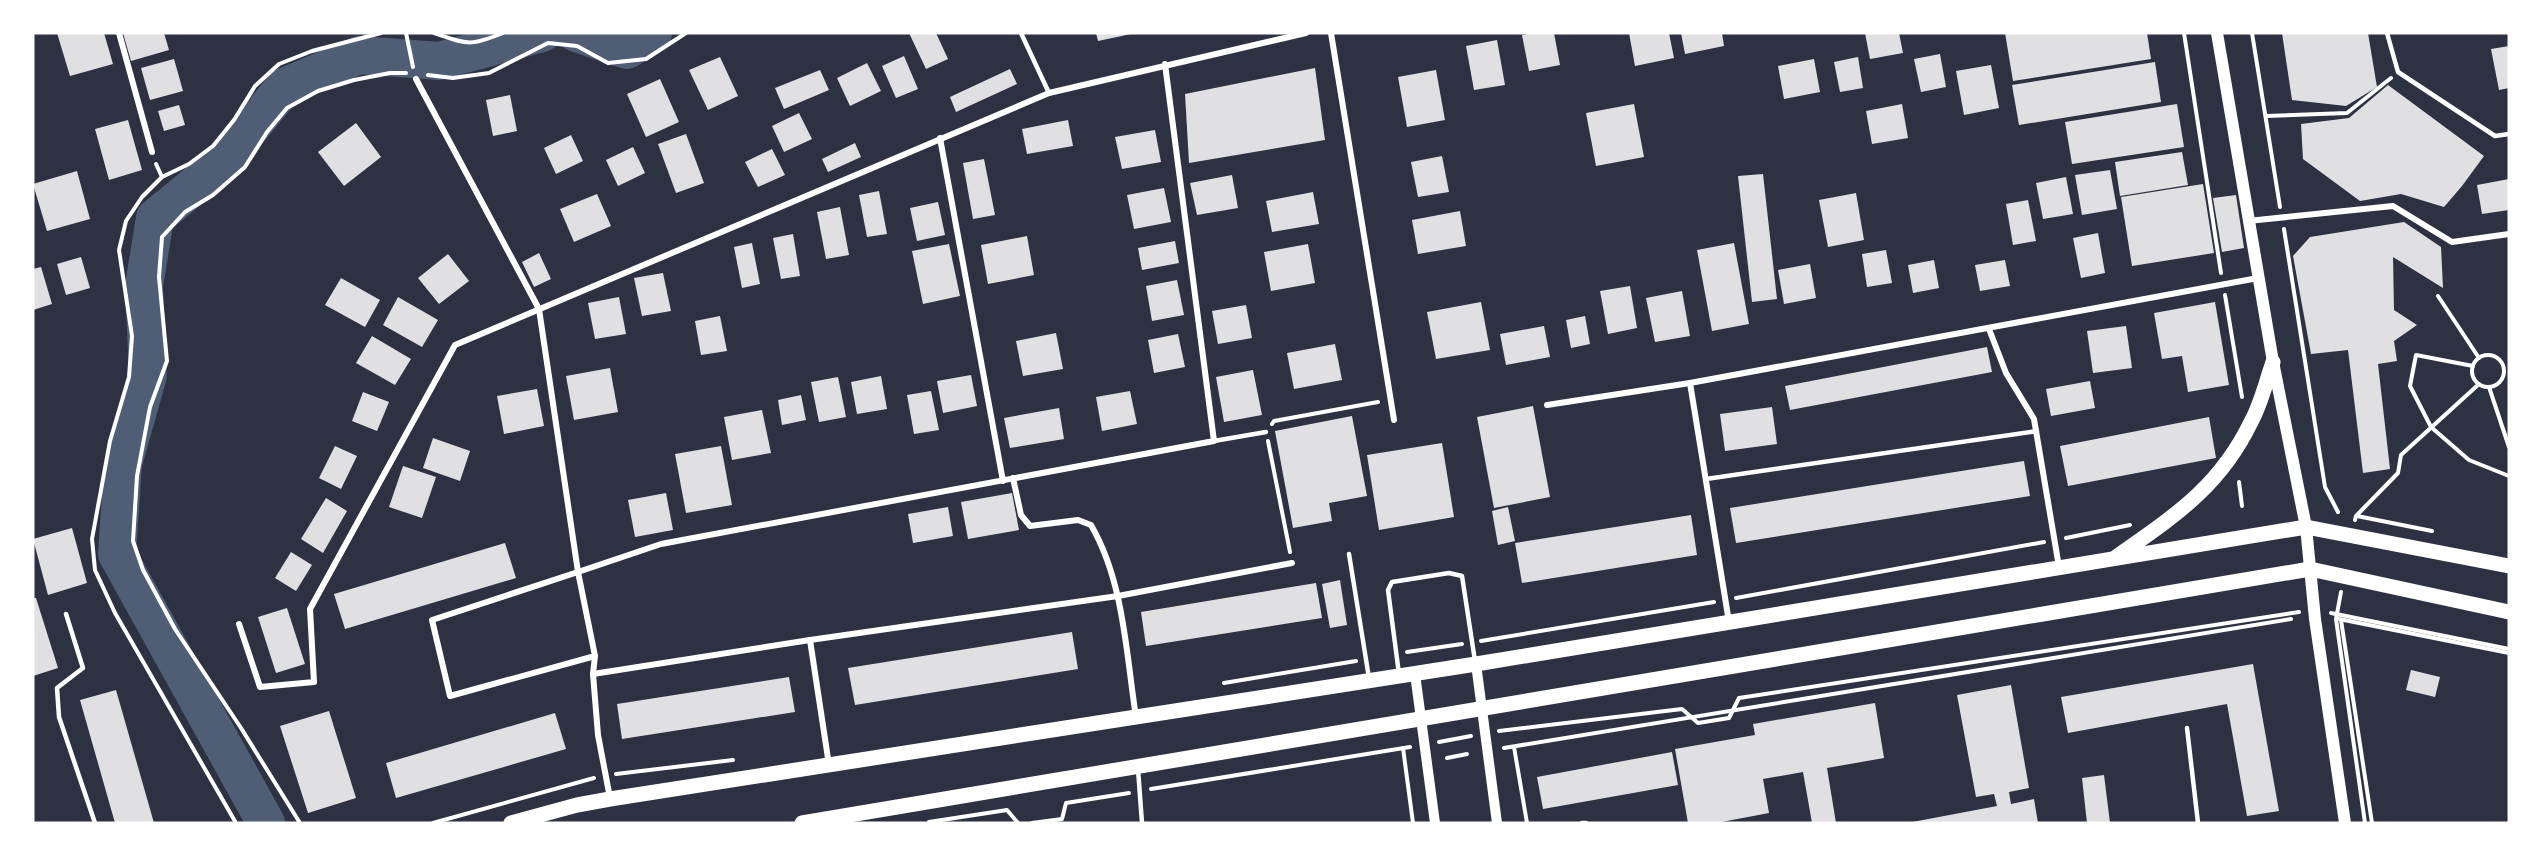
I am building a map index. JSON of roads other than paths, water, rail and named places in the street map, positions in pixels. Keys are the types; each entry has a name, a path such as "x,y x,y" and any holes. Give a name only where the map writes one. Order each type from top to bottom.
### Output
{"main road":[{"path":"2217,33 2273,362 2306,527 2345,823"},
{"path":"2113,559 2175,516 2204,490 2227,463 2253,420 2273,362"},
{"path":"511,823 577,805 610,799 1415,674 2306,527 2509,566"},
{"path":"802,823 836,821 2310,569 2509,612"}],"street":[{"path":"119,33 152,152"},
{"path":"239,624 260,687 314,682 310,609 455,345 1049,93 1165,64 1306,33"},
{"path":"1331,33 1394,420"},
{"path":"595,656 450,696 432,620 661,544 1214,441 1165,64"},
{"path":"413,77 539,309 578,573 595,656 593,674 598,735 610,799"},
{"path":"940,138 1003,481"},
{"path":"2248,221 2393,206 2452,242 2509,234"},
{"path":"1547,405 1690,383 2259,278"},
{"path":"1989,329 2006,373 2034,419 2059,568"},
{"path":"1690,383 1729,622"},
{"path":"1013,478 1021,515 1030,526 1078,520 1091,525 1098,538 1118,596 1136,717"},
{"path":"593,674 1118,596 1292,563"},
{"path":"810,640 829,765"},
{"path":"1476,664 1497,823"},
{"path":"1415,674 1435,823"}],"lane":[{"path":"1021,33 1049,93"},
{"path":"2387,33 2398,72 2495,136 2509,134"},
{"path":"1706,479 2037,431"},
{"path":"1214,441 1266,432"},
{"path":"1349,554 1370,681"},
{"path":"1399,676 1388,590 1392,582 1449,573 1462,576 1476,664"},
{"path":"66,614 83,668 57,688 59,717 95,823"},
{"path":"2187,728 2198,823"},
{"path":"1138,768 1142,823"}],"waterway":[{"path":"266,823 117,554 123,464 148,375 144,286 155,218 223,162 284,87 359,55 439,61 542,33"},
{"path":"576,33 627,50 653,33"}]}
